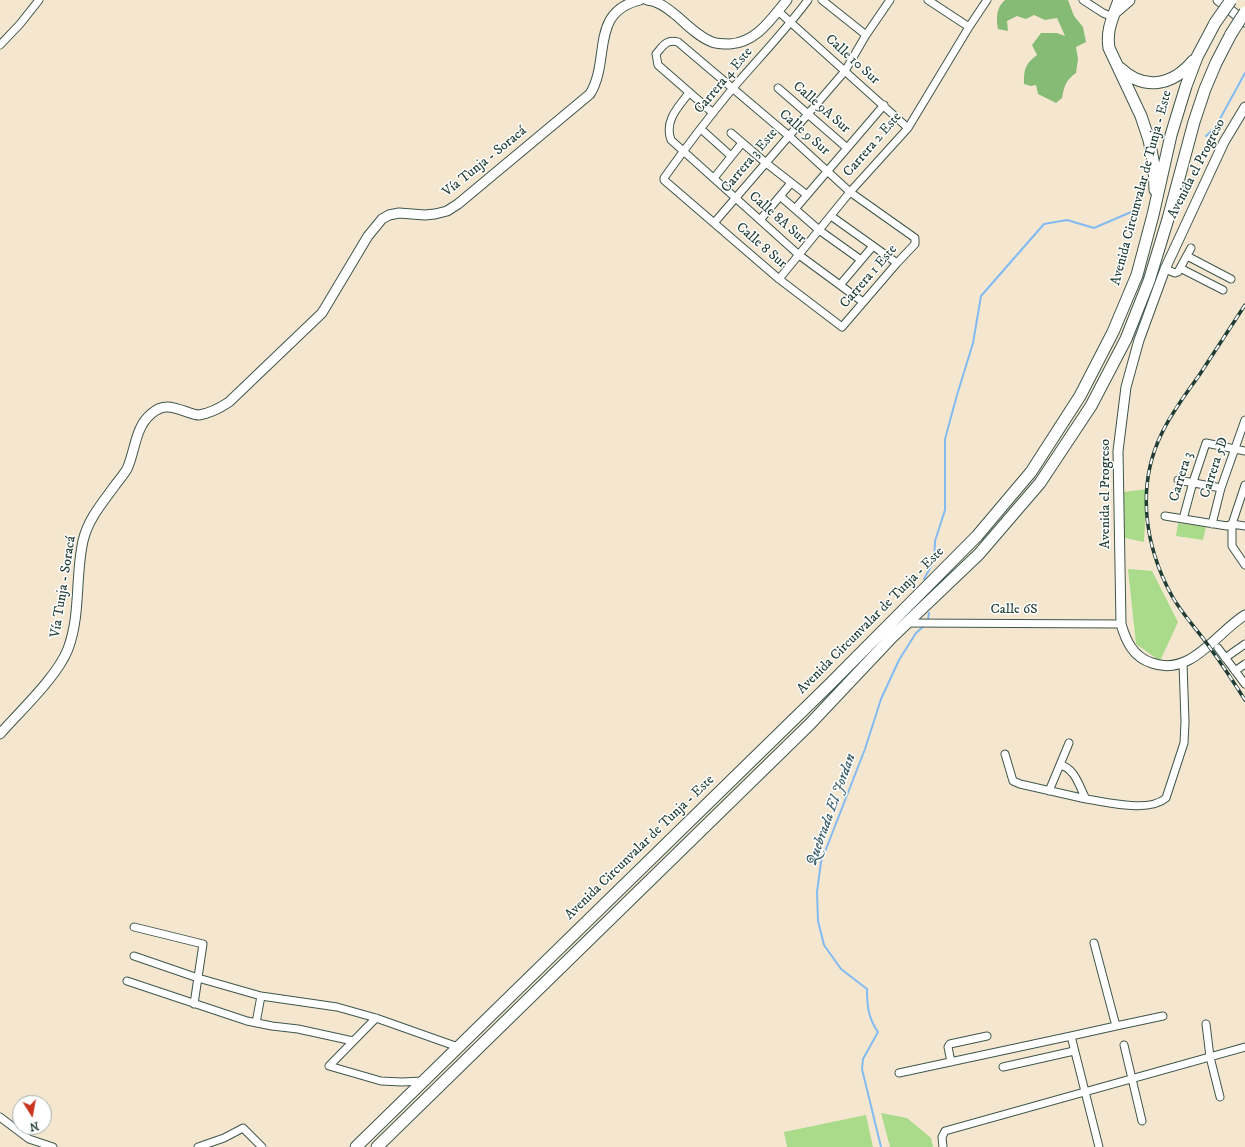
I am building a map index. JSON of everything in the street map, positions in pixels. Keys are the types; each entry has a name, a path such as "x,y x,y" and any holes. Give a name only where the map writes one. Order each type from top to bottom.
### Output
{"highway":[{"path":"1119,0 1109,27 1107,38 1112,58 1127,75 1139,81 1152,83 1166,81 1179,75 1196,57"},
{"path":"1114,15 1129,0"},
{"name":"Avenida Circunvalar de Tunja - Este","path":"356,1147 835,679 977,536 1021,484 1080,396 1113,332 1137,275 1153,215 1171,135 1196,57 1215,23 1231,0"},
{"name":"Avenida Circunvalar de Tunja - Este","path":"377,1147 810,724 892,637 979,554 1040,483 1091,406 1126,339 1149,281 1168,219 1194,122 1216,63 1231,34 1245,19"},
{"path":"1118,66 1141,116 1149,140 1154,165 1155,184 1153,215"}],"main road":[{"name":"Vía Tunja - Soracá","path":"0,734 49,679 59,666 67,651 75,624 79,568 83,540 92,518 127,469 142,425 149,415 157,409 168,406 197,415 214,411 229,402 322,313 368,236 382,219 389,215 399,213 425,215 447,211 458,204 590,94 597,79 603,36 608,24 613,15 621,8 631,2 640,0"},
{"path":"647,0 652,0 664,6 712,42 723,44 737,43 749,39 757,34 787,0"},
{"path":"1218,0 1245,19"},
{"name":"Avenida el Progreso","path":"1245,108 1224,142 1165,269 1142,333 1126,387 1118,451 1122,624 1125,637 1130,647 1147,662 1158,665 1172,666 1183,663 1193,658 1245,615"}],"street":[{"path":"0,45 20,24 39,0"},
{"name":"Carrera 4 Este","path":"666,182 664,178 683,151 733,89 791,23 808,0"},
{"path":"822,0 866,35"},
{"name":"Carrera 3 Este","path":"714,223 845,71 866,35 890,0"},
{"path":"928,0 969,27"},
{"name":"Carrera 2 Este","path":"779,279 850,192 908,128 969,27 988,0"},
{"path":"1083,0 1102,13 1114,15"},
{"name":"Calle 10 Sur","path":"778,11 908,128"},
{"name":"Calle 9 Sur","path":"689,93 658,65 656,54 665,42 678,42 789,136 850,192 913,236 916,244"},
{"name":"Calle 9A Sur","path":"778,88 847,148"},
{"path":"689,93 713,113"},
{"name":"Calle 8A Sur","path":"689,93 672,115 670,128 671,140 799,255 863,302"},
{"path":"795,209 884,105"},
{"path":"701,129 731,156"},
{"path":"731,133 807,195"},
{"path":"714,178 742,143"},
{"name":"Calle 8 Sur","path":"666,182 779,279 842,327"},
{"path":"760,220 791,183"},
{"path":"780,196 819,230 861,260"},
{"path":"831,216 897,263"},
{"name":"Carrera 1 Este","path":"842,327 897,263 916,244"},
{"path":"840,285 873,246"},
{"path":"1165,269 1175,273 1178,272 1191,248"},
{"path":"1187,256 1231,279"},
{"path":"1180,268 1223,290"},
{"name":"Carrera 5D","path":"1212,524 1221,488 1245,420"},
{"name":"Carrera 3","path":"1183,519 1206,443 1234,448"},
{"path":"1234,448 1245,451"},
{"path":"1178,480 1221,488"},
{"path":"1245,485 1243,497 1232,524 1232,546 1245,565"},
{"path":"1165,516 1227,526 1232,524 1245,526"},
{"name":"Calle 6S","path":"907,623 1122,624"},
{"path":"1225,658 1245,644"},
{"path":"1218,648 1245,684"},
{"path":"1005,754 1013,781 1020,784 1086,799 1132,805 1151,805 1161,803 1166,798 1184,743 1183,663"},
{"path":"1235,671 1245,664"},
{"path":"1049,791 1069,743"},
{"path":"1060,765 1071,770 1086,799"},
{"path":"134,927 203,944 194,1004"},
{"path":"1094,943 1116,1026"},
{"path":"134,956 198,978 261,996 338,1007 376,1018 458,1047"},
{"path":"127,982 256,1023 298,1029 353,1041"},
{"path":"256,1023 261,996"},
{"path":"899,1073 1163,1016"},
{"path":"376,1018 329,1066 381,1081 423,1082"},
{"path":"1206,1024 1210,1057 1220,1097"},
{"path":"951,1062 948,1047 950,1044 988,1036"},
{"path":"1070,1036 1099,1147"},
{"path":"1124,1045 1142,1120"},
{"path":"943,1147 942,1137 945,1131 1245,1047"},
{"path":"1003,1067 1074,1051"},
{"path":"0,1117 29,1138 53,1147"},
{"path":"198,1147 224,1138 240,1128 243,1128 262,1147"}],"green space":[{"path":"1005,0 1068,0 1074,16 1083,27 1086,42 1076,47 1078,59 1076,73 1068,81 1062,98 1056,103 1038,94 1036,85 1031,86 1024,84 1024,74 1030,61 1037,55 1032,45 1041,33 1057,33 1065,36 1057,18 1045,20 1034,15 1026,19 1017,16 1007,21 1008,31 998,29 997,13"},
{"path":"1147,489 1144,542 1125,538 1124,492"},
{"path":"1178,523 1206,527 1203,540 1176,536"},
{"path":"1128,569 1152,571 1178,622 1160,661 1136,644"},
{"path":"881,1113 907,1118 931,1138 933,1147 890,1147"},
{"path":"866,1115 873,1147 787,1147 784,1132"}],"waterway":[{"path":"1206,136 1215,128 1245,73"},
{"path":"924,579 934,561 935,541 945,510 945,439 973,343 981,296 1044,224 1067,220 1094,228 1131,212"},
{"path":"928,620 929,613"},
{"name":"Quebrada El Jordan","path":"881,1147 862,1069 863,1059 878,1032 872,1022 869,1011 867,989 841,969 824,945 818,921 817,892 821,862 865,749 881,699 899,660 916,633 923,627"}],"railway":[{"path":"1245,305 1169,419 1153,455 1148,475 1146,496 1147,517 1155,557 1172,596 1213,652 1245,700"}]}
